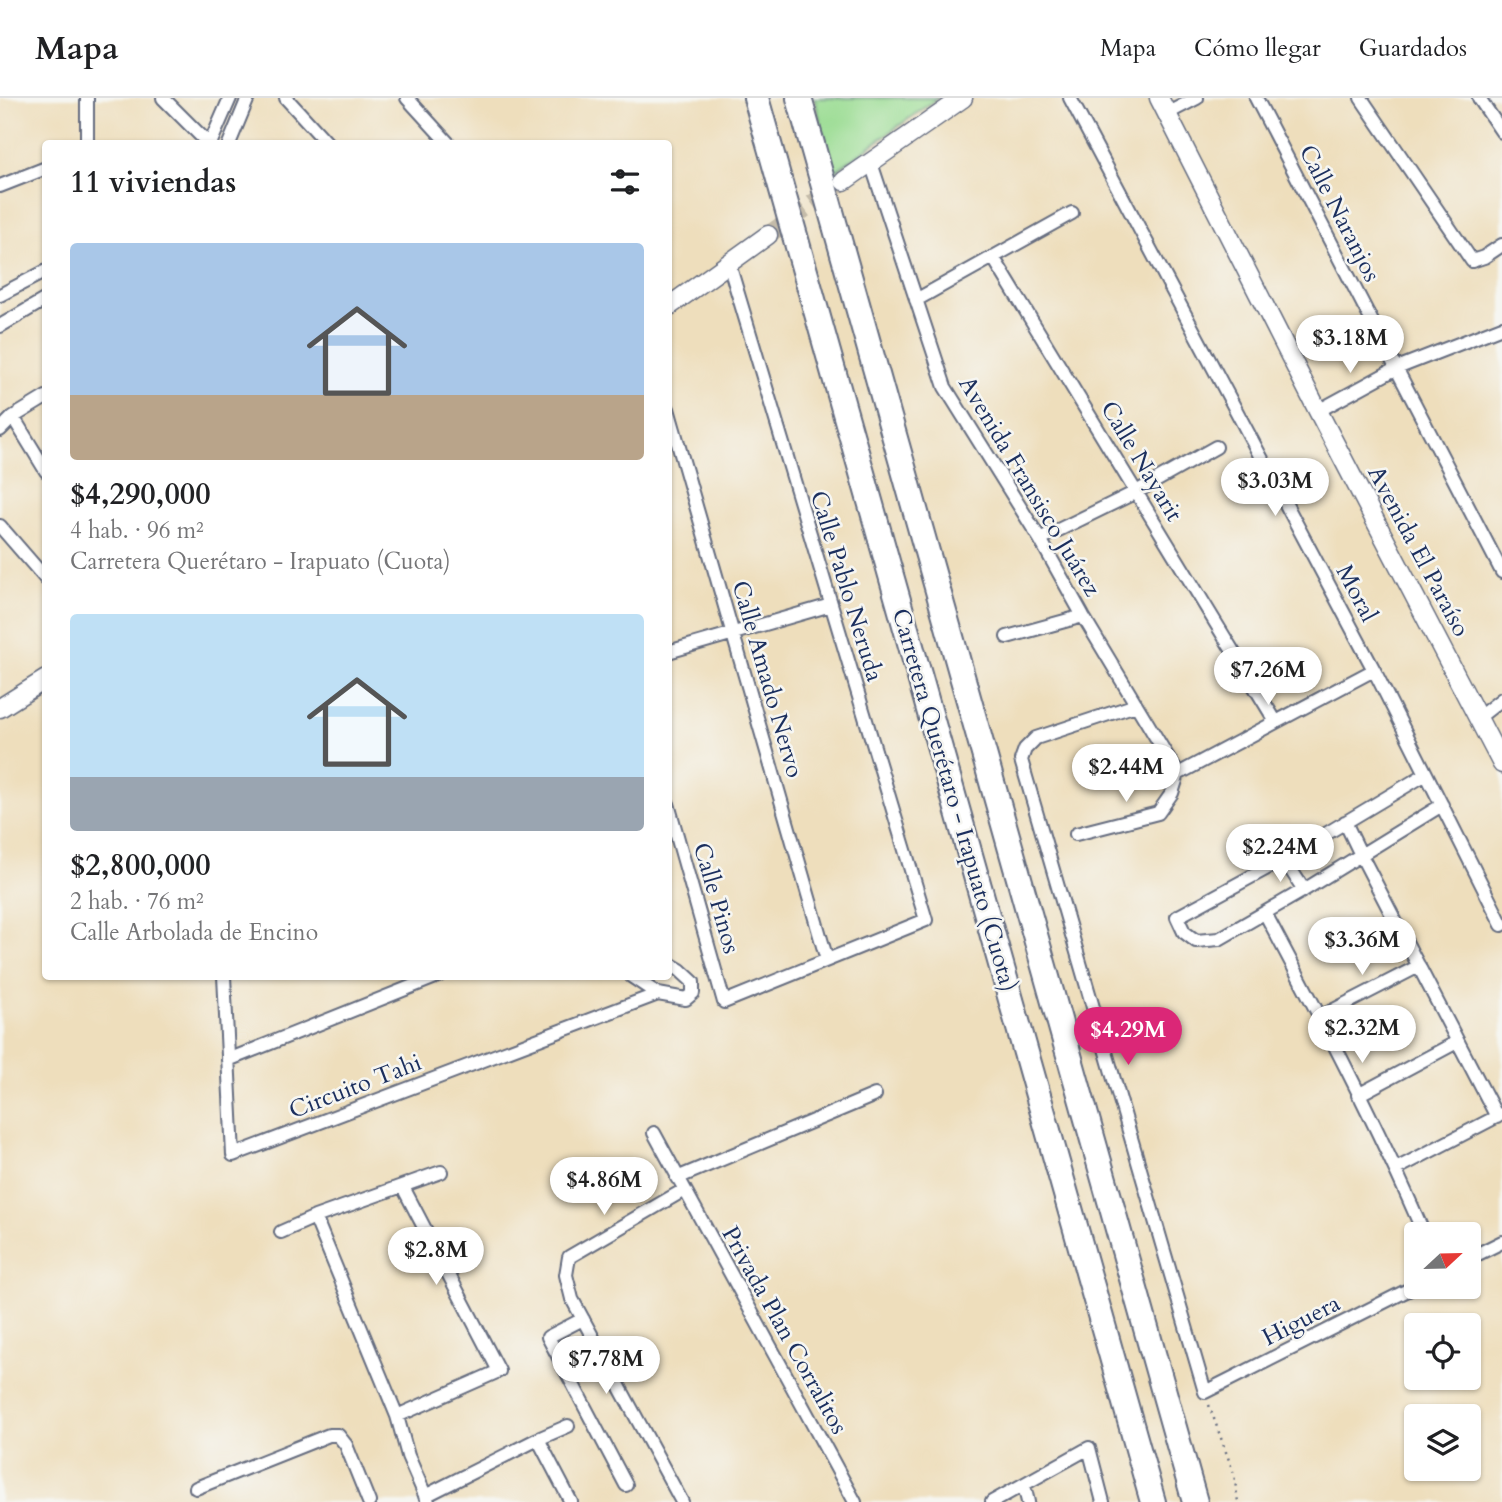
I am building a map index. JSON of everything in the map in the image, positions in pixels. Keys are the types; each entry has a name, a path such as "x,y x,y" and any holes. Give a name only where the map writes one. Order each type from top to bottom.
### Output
{"highway":[{"name":"Carretera Querétaro - Irapuato (Cuota)","path":"756,98 1139,1454 1150,1502"},
{"name":"Carretera Querétaro - Irapuato (Cuota)","path":"799,98 1195,1502"},
{"path":"1178,1441 1201,1502"}],"street":[{"path":"87,98 87,140"},
{"path":"163,98 206,140"},
{"path":"212,140 230,98"},
{"path":"231,140 248,98"},
{"path":"286,98 324,140"},
{"path":"407,98 445,140"},
{"path":"845,181 963,98"},
{"name":"Moral","path":"1070,98 1374,670 1502,925"},
{"path":"1164,106 1197,98"},
{"name":"Calle Naranjos","path":"1256,98 1502,572"},
{"path":"1361,98 1472,261 1484,257 1502,245"},
{"path":"1479,98 1502,132"},
{"name":"Avenida El Paraíso","path":"1164,106 1318,411 1502,764"},
{"name":"Avenida Fransisco Juárez","path":"871,163 945,387 1040,539 1178,774"},
{"path":"0,186 42,169"},
{"path":"916,300 1072,213"},
{"path":"672,304 768,235"},
{"name":"Calle Nayarit","path":"993,257 1276,722"},
{"name":"Calle Pablo Neruda","path":"729,264 926,919 827,960"},
{"path":"0,295 41,273"},
{"path":"0,326 42,300"},
{"path":"1318,411 1397,368 1502,327"},
{"path":"0,430 13,417 42,399"},
{"path":"13,417 42,464"},
{"name":"Calle Amado Nervo","path":"672,423 827,960"},
{"path":"1040,539 1136,492 1216,447"},
{"path":"0,526 42,574"},
{"path":"672,651 831,605"},
{"path":"1007,637 1083,615"},
{"path":"1076,834 1158,813 1172,793 1178,774 1374,670"},
{"path":"0,708 42,682"},
{"path":"1478,718 1502,699"},
{"path":"1136,705 1036,738 1025,749 1021,760 1205,1392"},
{"path":"1426,774 1283,859 1177,917 1184,932 1196,941 1219,939 1442,805"},
{"name":"Calle Pinos","path":"672,818 724,1002 827,960"},
{"path":"1345,822 1457,1042 1500,1115 1396,1169"},
{"path":"1283,859 1304,890"},
{"path":"1265,913 1396,1169 1419,1222"},
{"name":"Circuito Tahi","path":"224,980 233,1155 658,994 686,999 693,993 693,982 672,965"},
{"path":"1320,1017 1419,967"},
{"path":"228,1060 428,980"},
{"path":"637,980 658,994"},
{"path":"1358,1094 1457,1042"},
{"path":"677,1178 875,1096"},
{"name":"Privada Plan Corralitos","path":"654,1133 855,1502"},
{"path":"281,1232 315,1217 441,1172"},
{"path":"397,1416 499,1371 403,1187"},
{"path":"682,1502 572,1299 566,1275 569,1257 684,1190"},
{"path":"315,1217 397,1416 408,1456 427,1499 538,1439 568,1426"},
{"path":"1481,1252 1502,1242"},
{"name":"Higuera","path":"1205,1392 1404,1292"},
{"path":"583,1319 548,1337 625,1485"},
{"path":"197,1488 329,1435 338,1435 346,1445 369,1502"},
{"path":"538,1439 572,1502"},
{"path":"992,1502 1089,1448 1103,1502"},
{"path":"1024,1485 1028,1502"}],"path":[{"path":"1205,1392 1234,1474 1238,1502"}],"green space":[{"path":"814,98 938,98 834,172"}],"tunnel":[{"path":"768,235 844,181"}]}
